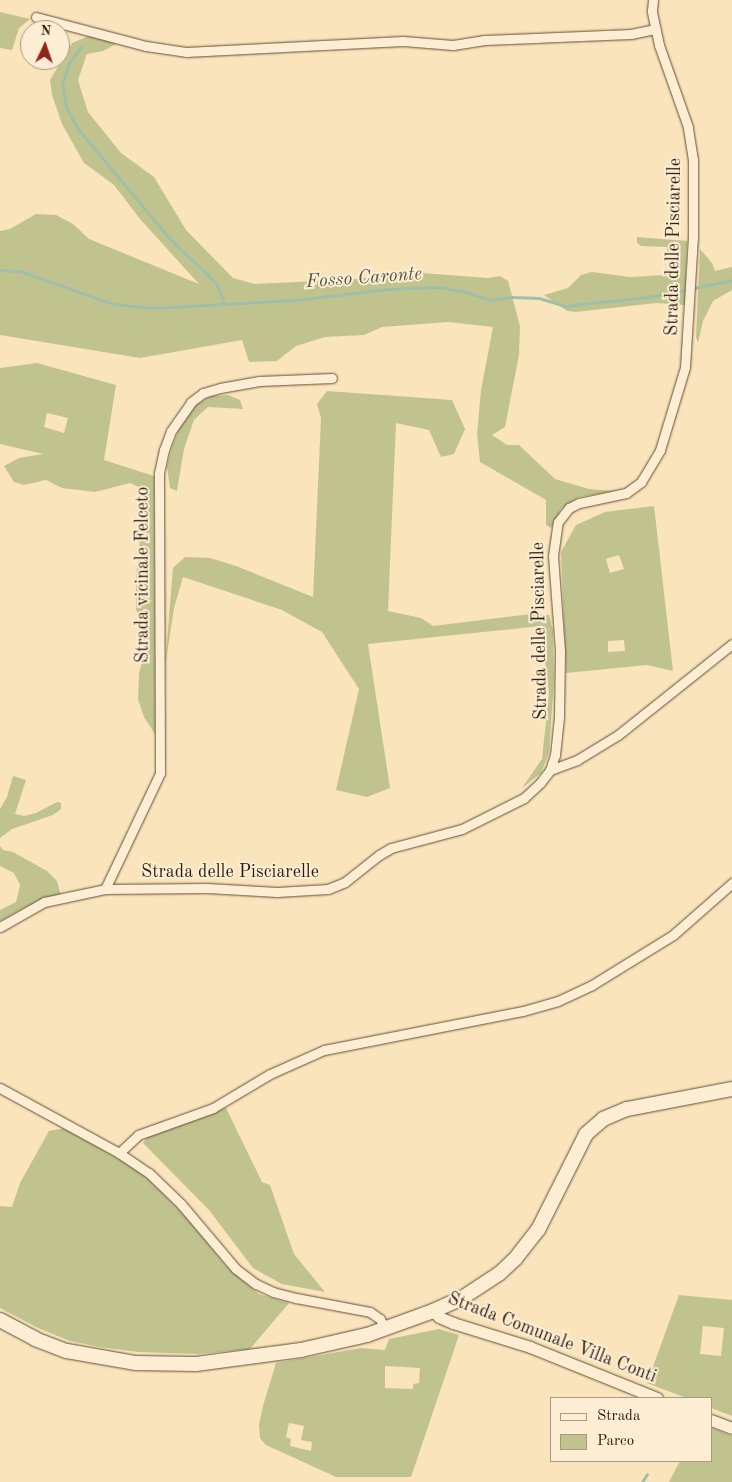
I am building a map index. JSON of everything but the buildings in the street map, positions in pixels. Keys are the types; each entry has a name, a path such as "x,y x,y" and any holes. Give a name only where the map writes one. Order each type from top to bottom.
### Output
{"main road":[{"path":"0,1320 35,1339 67,1351 136,1363 196,1364 322,1346 385,1329 433,1311 483,1286 515,1259 538,1230 586,1134 603,1119 627,1109 732,1089"}],"street":[{"name":"Strada delle Pisciarelle","path":"0,927 44,902 105,889 207,888 277,892 328,889 345,882 379,855 391,848 462,829 494,815 524,798 540,783 550,770 555,755 559,716 560,650 553,556 558,522 569,508 579,503 626,493 634,488 647,474 660,450 685,368 690,320 694,185 691,142 655,29 653,0"},
{"path":"36,17 146,46 186,52 403,41 453,45 486,40 631,34 655,29"},
{"name":"Strada vicinale Felceto","path":"105,889 160,773 159,473 171,430 192,402 203,393 220,388 259,382 332,378"},
{"path":"550,770 577,760 618,735 732,644"},
{"path":"118,1153 138,1134 213,1108 270,1074 324,1050 514,1013 558,1001 592,985 673,935 732,883"},
{"path":"0,1088 118,1153 149,1173 168,1191 236,1269 256,1284 273,1292 296,1298 370,1312 380,1319 385,1329"},
{"name":"Strada Comunale Villa Conti","path":"433,1311 439,1317 530,1347 655,1397"},
{"path":"712,1420 732,1428"}],"green space":[{"path":"0,12 30,19 20,20 20,27 12,50 0,48"},
{"path":"91,35 116,44 103,51 87,54 78,80 88,112 121,153 154,177 186,230 233,278 255,284 358,279 409,272 488,278 500,276 508,281 520,326 519,355 505,427 492,435 507,445 519,445 555,479 589,489 615,491 579,497 561,509 551,528 546,525 546,500 480,462 477,434 481,390 493,327 448,322 382,327 364,335 325,337 296,346 277,361 249,362 242,340 140,358 0,335 0,231 10,229 36,214 56,215 73,224 89,239 199,284 140,219 114,185 84,163 62,124 52,95 50,80 56,70 70,70 70,46 72,43"},
{"path":"637,237 687,241 685,305 656,303 576,312 567,311 544,295 568,288 581,275 592,272 630,277 665,275 669,270 667,247 641,246 637,243"},
{"path":"700,249 712,263 715,271 732,267 732,290 713,301 703,321 698,343 696,337"},
{"path":"37,363 116,385 104,460 154,476 155,734 144,717 138,699 139,673 144,655 145,631 136,609 136,578 145,490 130,483 95,492 62,488 46,480 24,485 14,482 4,466 19,458 43,454 0,444 0,368","holes":["47,413 68,418 64,433 44,427"]},
{"path":"327,391 452,400 465,429 454,454 441,457 429,430 396,423 388,611 421,618 433,626 531,614 549,615 553,631 554,679 549,753 541,773 522,788 542,759 549,693 541,626 368,644 390,788 367,797 336,790 359,689 322,632 282,610 183,577 174,608 165,667 173,568 185,557 210,558 236,566 313,597 321,418 317,404"},
{"path":"228,395 240,400 243,409 208,407 194,420 184,449 177,491 170,488 167,466 182,422 196,405 211,396"},
{"path":"654,506 673,671 647,665 566,673 561,552 576,525 605,512","holes":["619,555 624,569 610,573 606,559","624,640 625,651 608,652 608,641"]},
{"path":"13,776 26,780 15,814 24,816 36,813 57,802 61,803 61,809 53,815 12,829 0,838 0,809 7,797"},
{"path":"0,846 3,850 13,852 47,871 57,881 61,896 37,901 0,921 0,910 16,902 20,885 14,873 0,866"},
{"path":"226,1108 262,1182 270,1185 294,1254 325,1292 282,1284 253,1268 209,1210 143,1143 148,1136"},
{"path":"65,1128 142,1173 186,1217 227,1267 259,1294 289,1303 250,1349 198,1354 138,1352 99,1347 70,1341 38,1328 0,1308 0,1206 12,1207 20,1183 49,1131"},
{"path":"679,1295 732,1300 732,1416 712,1408 712,1397 683,1397 647,1383","holes":["703,1326 724,1328 721,1356 700,1354"]},
{"path":"439,1329 459,1335 411,1477 336,1477 266,1445 260,1438 259,1425 263,1406 276,1363 361,1348 385,1350 389,1339","holes":["385,1366 420,1368 419,1383 413,1384 413,1389 385,1388","289,1423 304,1426 301,1440 312,1442 311,1451 290,1446 291,1439 286,1437"]},
{"path":"712,1428 732,1436 732,1482 669,1482 679,1462 712,1462"}],"waterway":[{"path":"81,47 69,63 62,84 66,107 78,129 170,239 216,283 224,303"},
{"name":"Fosso Caronte","path":"0,270 20,271 113,304 154,308 294,300 388,289 438,287 466,292 490,300 512,297 539,298 565,306 655,296 732,280"},
{"path":"642,1482 647,1474"}]}
